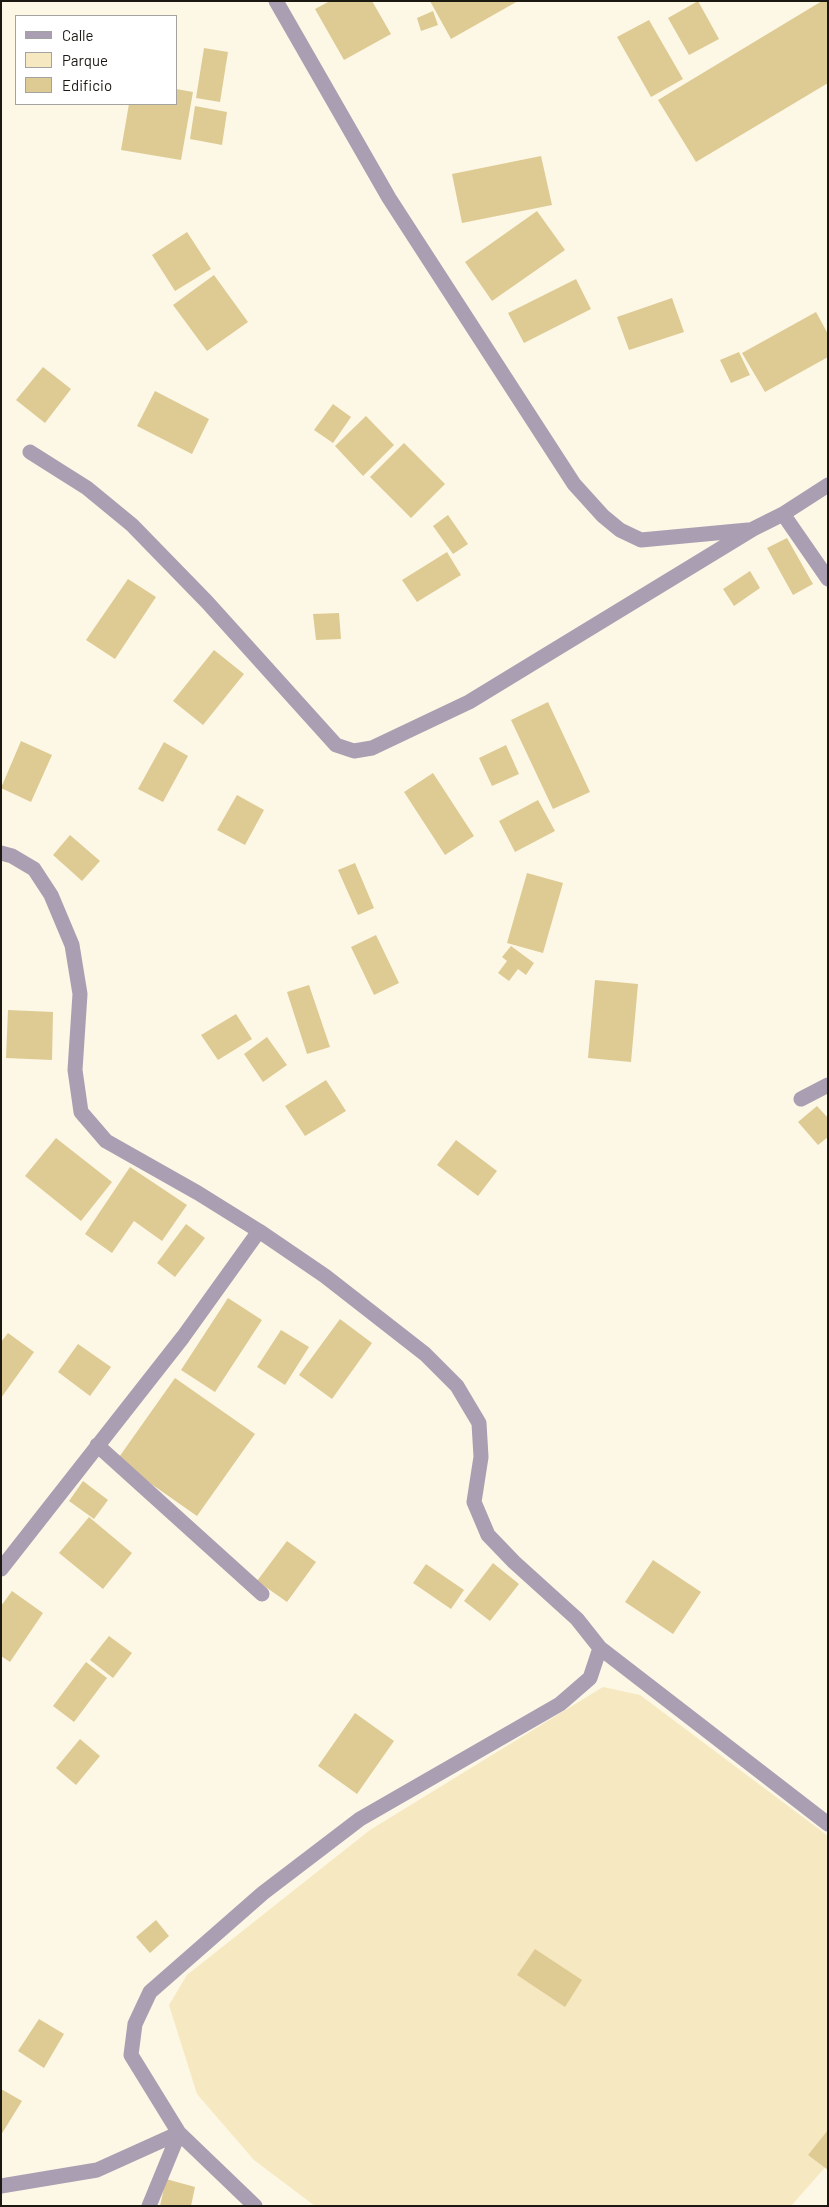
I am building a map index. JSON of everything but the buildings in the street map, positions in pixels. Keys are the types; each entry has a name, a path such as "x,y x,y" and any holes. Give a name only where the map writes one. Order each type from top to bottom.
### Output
{"street":[{"path":"276,1 388,198 574,484 603,516 620,530 641,540 753,529"},
{"path":"30,452 87,488 132,525 207,602 336,745 354,751 372,748 469,702 753,529 783,514 828,485"},
{"path":"783,514 828,579"},
{"path":"1,853 12,856 34,869 52,895 72,945 80,994 75,1070 81,1112 106,1142 198,1193 259,1231 325,1276 425,1354 457,1386 479,1423 481,1457 474,1502 488,1536 577,1619 600,1648 828,1824"},
{"path":"801,1099 828,1085"},
{"path":"1,1569 183,1336 259,1231"},
{"path":"96,1445 262,1594"},
{"path":"255,2206 178,2133 131,2055 135,2024 150,1992 263,1893 360,1819 560,1704 590,1678 600,1648"},
{"path":"1,2186 97,2170 178,2133"},
{"path":"149,2206 178,2133"}],"green space":[{"path":"603,1687 640,1695 828,1836 828,2164 791,2206 315,2206 254,2160 197,2094 169,2005 187,1975 370,1830"}]}
